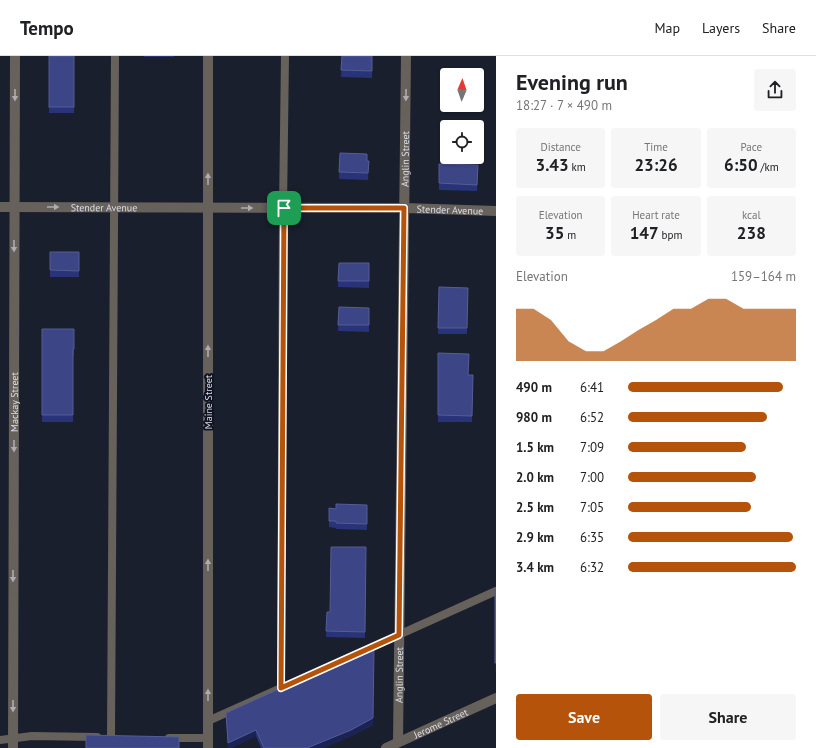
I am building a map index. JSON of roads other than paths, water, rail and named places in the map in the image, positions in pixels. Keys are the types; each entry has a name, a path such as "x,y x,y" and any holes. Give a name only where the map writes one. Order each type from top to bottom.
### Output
{"street":[{"name":"Mackay Street","path":"13,743 15,56"},
{"name":"Maine Street","path":"208,56 208,743"},
{"name":"Anglin Street","path":"398,742 406,56"},
{"name":"Stender Avenue","path":"0,207 404,208 496,210"},
{"name":"Jerome Street","path":"386,748 496,698"}],"lane":[{"path":"0,740 13,743 32,736 115,737 115,56"},
{"path":"281,688 285,56"},
{"path":"208,721 496,591"},
{"path":"163,738 208,743"}]}
